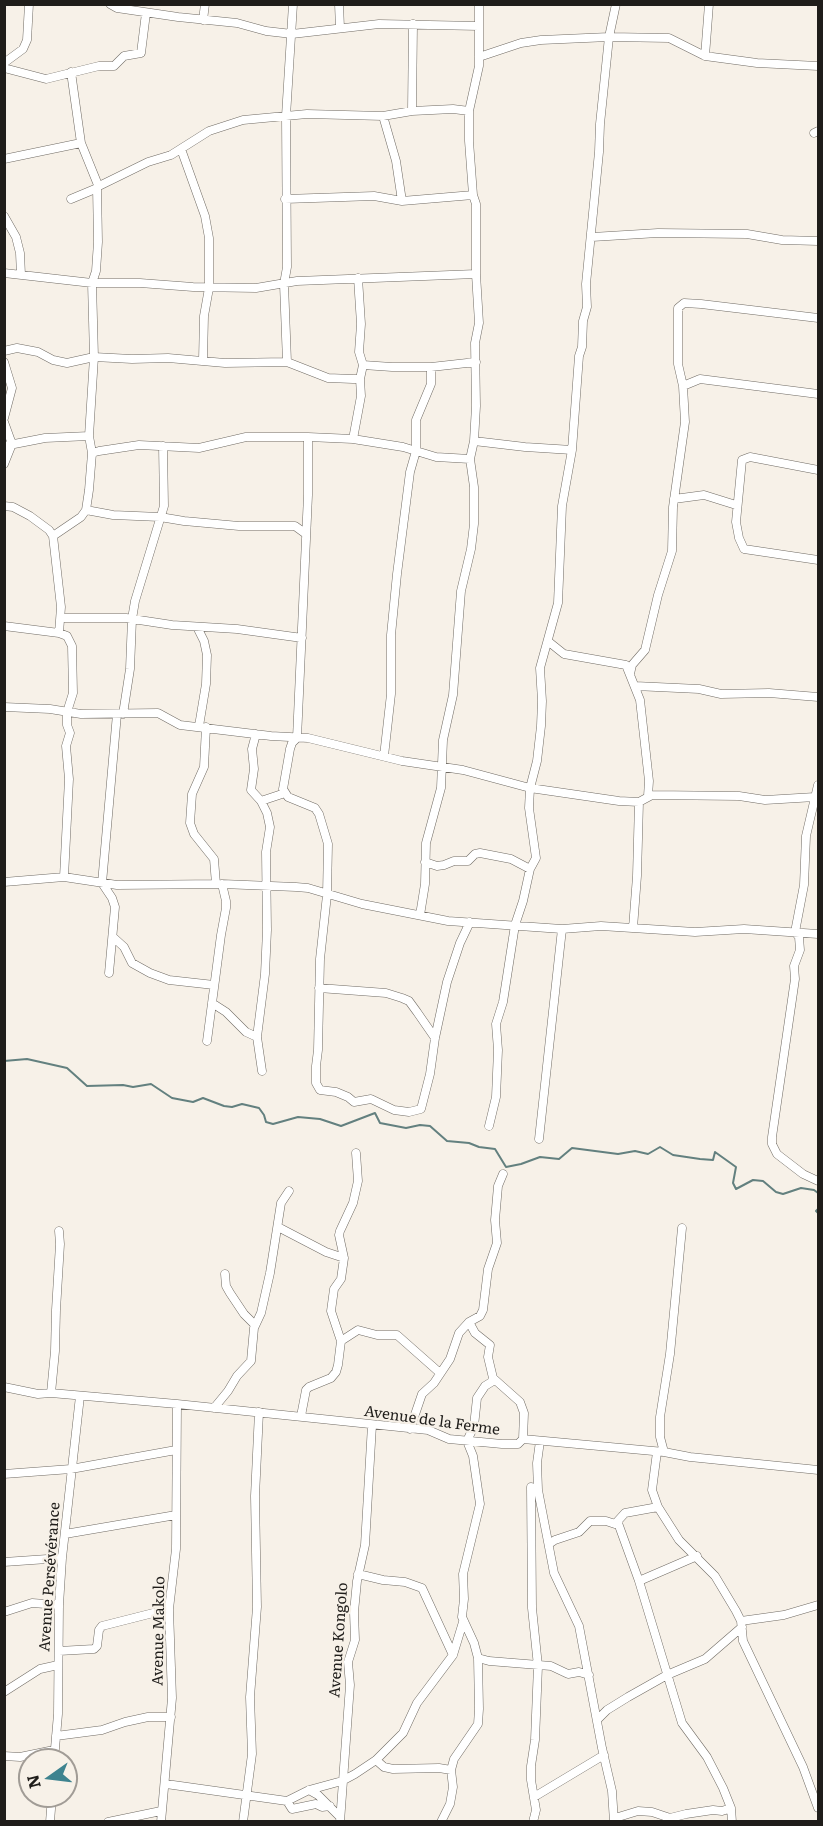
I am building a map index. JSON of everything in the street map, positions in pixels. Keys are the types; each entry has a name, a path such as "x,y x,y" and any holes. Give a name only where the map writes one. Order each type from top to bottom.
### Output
{"street":[{"path":"4,63 23,49 27,40 29,4"},
{"path":"110,4 117,8 146,13 237,23 266,31 292,34 379,24 479,26"},
{"path":"203,20 205,4"},
{"path":"287,362 284,284 287,267 286,116 294,4"},
{"path":"339,4 340,28"},
{"path":"420,915 425,884 428,831 441,788 443,740 453,695 461,591 473,536 474,487 470,459 474,441 475,344 479,323 476,204 473,195 469,141 470,111 479,57 479,4"},
{"path":"489,1126 496,1097 498,1050 496,1024 503,1002 515,925 530,869 536,858 529,808 530,788 537,761 541,726 540,668 558,603 562,506 572,450 579,356 587,307 586,284 592,237 600,124 609,37 616,4"},
{"path":"705,56 709,4"},
{"path":"4,68 46,79 99,66 114,66 124,56 141,53 146,13"},
{"path":"412,111 413,24"},
{"path":"479,57 521,43 609,37 669,38 705,56 757,63 819,66"},
{"path":"53,536 76,521 86,510 92,453 89,436 94,357 92,283 97,263 97,187 81,143 71,72"},
{"path":"71,200 148,162 171,155 197,137 229,123 261,117 383,116 412,111 453,109 470,111"},
{"path":"383,116 396,161 402,201"},
{"path":"4,159 81,143"},
{"path":"181,149 205,216 210,237 209,288 204,316 203,360"},
{"path":"285,199 374,196 402,201 473,195"},
{"path":"4,216 16,237 20,253 21,275"},
{"path":"592,237 658,233 744,234 782,240 819,241"},
{"path":"4,273 92,283 140,283 209,288 256,288 297,281 476,274"},
{"path":"353,439 361,396 360,379 363,365 359,352 361,324 358,278"},
{"path":"630,674 632,665 645,650 658,595 672,551 675,499 685,422 683,386 678,364 678,308 684,303 701,304 819,318"},
{"path":"4,351 17,348 38,352 53,360 67,363 94,357 203,360 225,363 287,362 328,378 360,379"},
{"path":"4,362 12,388 4,420 8,445 4,464"},
{"path":"363,365 432,367 476,362"},
{"path":"384,756 391,694 391,635 396,574 416,451 416,420 431,384 432,367"},
{"path":"683,386 700,379 819,394"},
{"path":"8,445 54,438 89,436"},
{"path":"92,453 131,446 199,448 246,437 308,437 353,439 403,447 436,457 470,459"},
{"path":"308,437 297,738 292,742 288,756 283,789 288,797 315,808 328,844 316,1075 316,1083 320,1090 342,1095 354,1102 371,1099 394,1110 409,1112 421,1109 447,982 460,943 470,922"},
{"path":"474,441 572,450"},
{"path":"109,973 116,907 102,883 120,714 130,669 132,619 164,499 163,446"},
{"path":"819,470 750,458 742,460 736,505 736,522 744,549 819,560"},
{"path":"675,499 704,495 736,505"},
{"path":"4,506 13,507 30,516 49,530 53,536 61,618 59,633"},
{"path":"86,510 113,515 160,517 239,526 295,526 306,534"},
{"path":"61,618 132,619 302,638"},
{"path":"4,626 59,633 67,636 72,646 74,693 67,712 67,725 70,733 66,746 69,779 64,877"},
{"path":"197,627 204,641 207,655 202,727 204,767 192,794 190,823 194,834 214,859 219,884 226,901 207,1041"},
{"path":"549,642 564,654 626,665 640,700 649,781 648,796"},
{"path":"636,686 699,689 721,694 769,693 819,697"},
{"path":"4,707 67,712 158,713 180,725 308,738 422,765 442,766 530,788 608,800 639,802 648,796 739,796 765,800 815,797"},
{"path":"256,734 252,749 254,769 251,790 261,801 270,820 266,852 265,974 257,1037 262,1071"},
{"path":"819,785 806,836 804,885 795,932 799,937 800,950 794,966 795,980 777,1093 772,1144 777,1154 787,1162 803,1174 819,1181"},
{"path":"261,801 285,794"},
{"path":"633,928 639,802"},
{"path":"425,862 437,866 454,861 468,861 480,852 511,859 530,869"},
{"path":"4,882 64,877 117,885 219,884 308,888 362,904 448,921 562,929 601,926 682,932 744,929 819,934"},
{"path":"538,1139 562,929"},
{"path":"114,938 124,947 132,963 150,973 170,980 214,985"},
{"path":"319,988 386,993 402,998 413,1007 435,1038"},
{"path":"212,1003 226,1012 246,1032 257,1037"},
{"path":"301,1416 306,1390 328,1380 336,1372 341,1341 331,1311 334,1289 340,1279 344,1258 339,1236 355,1196 358,1181 356,1153"},
{"path":"410,1429 422,1394 452,1356 456,1338 469,1322 480,1316 483,1310 488,1269 497,1243 495,1220 497,1194 503,1174"},
{"path":"214,1408 237,1376 250,1364 255,1324 261,1313 281,1203 289,1191"},
{"path":"278,1227 326,1252 344,1258"},
{"path":"682,1228 670,1354 660,1417 661,1452 652,1490 658,1507 679,1540 715,1576 741,1624 743,1641 803,1767 819,1808"},
{"path":"51,1393 56,1351 60,1244 58,1232"},
{"path":"225,1274 226,1286 230,1293 244,1314 255,1324"},
{"path":"441,1821 450,1804 453,1787 451,1770 456,1754 478,1724 479,1708 478,1658 462,1617 463,1574 480,1504 473,1456 467,1441 474,1426 477,1398 485,1386 493,1382 493,1378 488,1357 491,1349 489,1343 475,1333 469,1322"},
{"path":"341,1341 358,1330 377,1335 397,1335 440,1374"},
{"path":"493,1378 520,1402 524,1413 523,1439"},
{"name":"Avenue de la Ferme","path":"4,1387 38,1394 51,1393 301,1416 428,1431 449,1439 467,1441 518,1444 523,1439 819,1470"},
{"name":"Avenue Persévérance","path":"54,1748 62,1558 80,1396"},
{"name":"Avenue Makolo","path":"161,1821 171,1717 170,1609 176,1549 177,1404"},
{"path":"243,1821 252,1754 250,1697 257,1607 255,1496 259,1412"},
{"name":"Avenue Kongolo","path":"340,1819 350,1685 348,1662 355,1640 354,1612 358,1574 366,1537 372,1425"},
{"path":"540,1441 537,1463 538,1490 554,1573 579,1626 612,1791 615,1820 638,1811 652,1812 670,1818 731,1809"},
{"path":"4,1474 71,1469 176,1450"},
{"path":"531,1486 532,1608 538,1666 535,1740 531,1766 536,1810 533,1821"},
{"path":"658,1507 622,1515 618,1523 639,1581 682,1723 707,1757 723,1788 731,1809 732,1821"},
{"path":"65,1534 176,1515"},
{"path":"549,1544 579,1532 590,1521 618,1523"},
{"path":"639,1581 697,1556"},
{"path":"4,1562 62,1558"},
{"path":"358,1574 383,1580 405,1581 422,1588 453,1655"},
{"path":"4,1612 32,1604 59,1605"},
{"path":"597,1720 607,1710 667,1675 705,1659 741,1624 819,1605"},
{"path":"59,1651 94,1649 97,1646 99,1630 102,1626 170,1609"},
{"path":"166,1784 287,1801 309,1790 342,1780 365,1768 403,1732 417,1703 453,1655 464,1622"},
{"path":"478,1658 557,1667 568,1674 579,1672 589,1675"},
{"path":"4,1692 40,1669 58,1665"},
{"path":"56,1736 102,1730 139,1719 171,1717"},
{"path":"534,1797 604,1755"},
{"path":"376,1760 384,1767 393,1769 451,1770"},
{"path":"309,1790 330,1806 340,1819"},
{"path":"287,1801 292,1809 316,1804 322,1807 330,1806"},
{"path":"108,1821 161,1811"}],"waterway":[{"path":"4,1061 27,1059 67,1068 87,1086 133,1087 151,1084 172,1098 193,1102 203,1098 232,1107 242,1104 259,1108 266,1122 273,1124 298,1117 320,1119 341,1126 375,1113 380,1123 406,1128 420,1125 430,1126 447,1141 495,1149 506,1167 540,1157 559,1159 572,1148 618,1154 635,1151 648,1154 660,1147 673,1155 700,1159 713,1160 715,1152 736,1167 733,1183 736,1189 753,1180 763,1181 776,1192 783,1194 801,1188 818,1193"},
{"path":"818,1209 816,1211 818,1213"}]}
